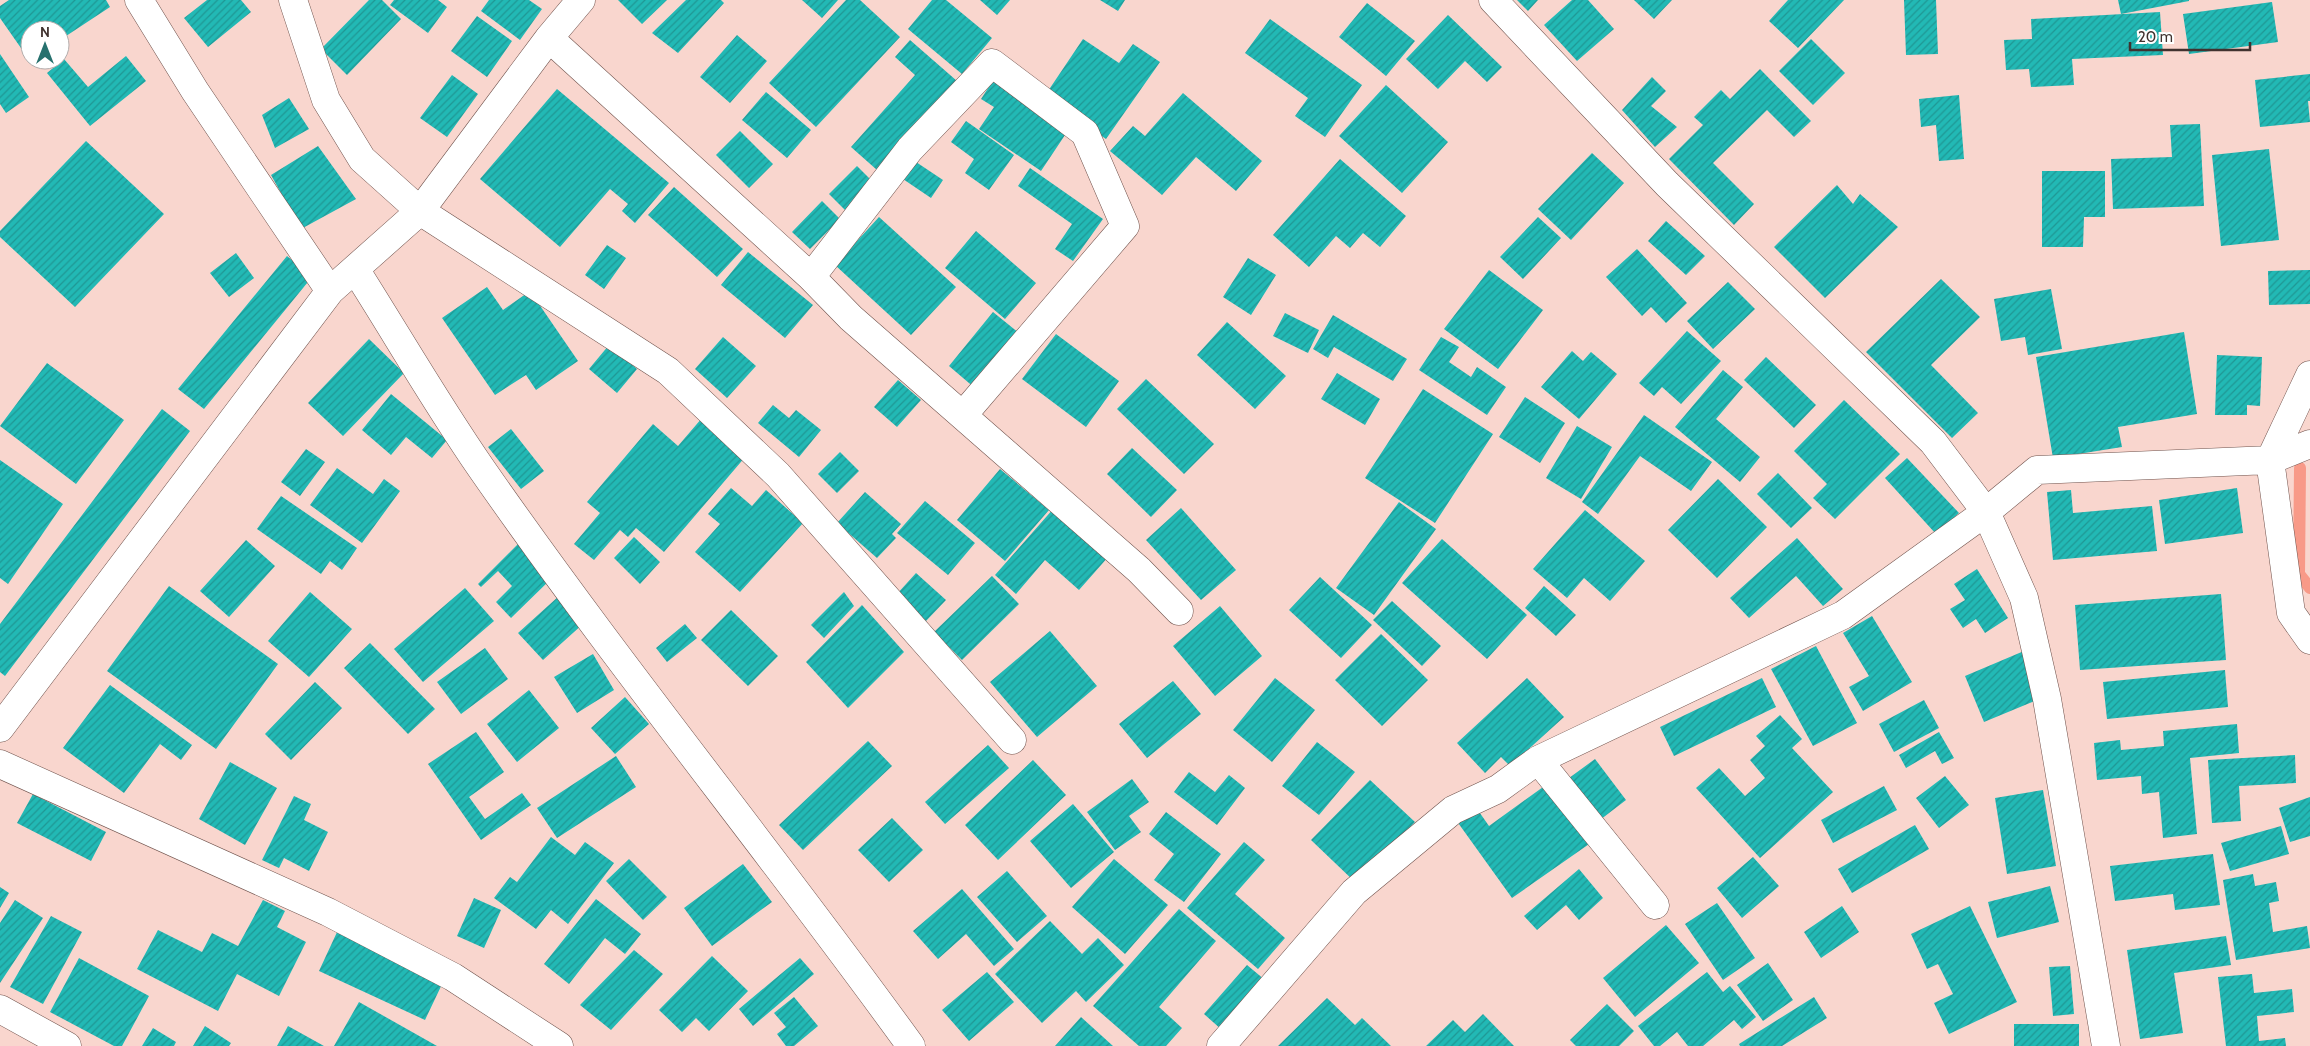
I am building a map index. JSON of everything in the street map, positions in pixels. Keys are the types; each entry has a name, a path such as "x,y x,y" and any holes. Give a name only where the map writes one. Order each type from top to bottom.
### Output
{"street":[{"path":"139,0 195,91 330,291"},
{"path":"293,0 326,100 362,159 420,211 668,372 778,475 1012,740"},
{"path":"0,728 330,291 420,211 549,38 581,0"},
{"path":"1493,0 1667,184 1933,442 1986,512 2024,598 2047,699 2106,1046"},
{"path":"549,38 812,277 851,318 1139,570 1179,611"},
{"path":"812,277 910,149 992,63 1085,133 1125,226 963,415"},
{"path":"355,269 480,466 667,722 839,947 911,1046"},
{"path":"2310,375 2270,460 2291,613 2310,640"},
{"path":"1221,1046 1354,892 1452,810 1498,789 1538,760 1843,615 1986,512 2037,470 2270,460 2310,444"},
{"path":"1538,760 1655,905"},
{"path":"0,764 328,912 453,977 559,1046"},
{"path":"0,1009 67,1046"}],"building":[{"path":"9,0 106,0 110,7 70,33 70,20 20,20 20,47 0,18 0,6"},
{"path":"207,0 241,0 251,12 208,47 184,18"},
{"path":"369,0 382,0 401,19 347,75 321,49"},
{"path":"394,0 438,0 447,7 428,33 390,5"},
{"path":"489,0 529,0 542,9 520,40 481,11"},
{"path":"618,0 667,0 642,24"},
{"path":"686,0 721,0 724,3 678,53 652,33"},
{"path":"802,0 838,0 822,18"},
{"path":"846,0 860,0 900,37 816,127 769,83"},
{"path":"932,0 946,0 992,38 962,74 908,29"},
{"path":"980,0 1010,0 997,15"},
{"path":"1100,0 1125,0 1118,11"},
{"path":"1517,0 1538,0 1528,11"},
{"path":"1572,0 1588,0 1614,29 1577,61 1544,25"},
{"path":"1634,0 1672,0 1654,19"},
{"path":"1788,0 1844,0 1798,48 1769,21"},
{"path":"1904,0 1936,0 1938,54 1906,55"},
{"path":"2118,0 2189,0 2189,1 2121,14"},
{"path":"2272,2 2278,42 2189,54 2183,14"},
{"path":"1367,3 1415,41 1386,76 1339,37"},
{"path":"2160,12 2163,55 2072,59 2074,85 2031,87 2029,69 2006,70 2004,40 2032,39 2031,19"},
{"path":"1448,15 1502,67 1487,82 1465,61 1438,89 1406,59"},
{"path":"477,16 512,41 487,77 451,51"},
{"path":"1270,19 1362,85 1325,137 1295,116 1308,98 1245,53"},
{"path":"737,35 767,61 730,103 700,77"},
{"path":"1083,39 1119,63 1133,44 1160,62 1106,139 1044,97"},
{"path":"1811,39 1845,73 1813,105 1779,71"},
{"path":"910,40 957,81 877,170 851,147 915,75 895,57"},
{"path":"0,54 29,97 6,113 0,104"},
{"path":"126,56 146,81 90,126 47,73 51,70 70,70 70,66 88,87"},
{"path":"1760,69 1811,121 1794,137 1767,110 1713,163 1754,204 1734,225 1669,159 1703,125 1694,117 1721,90 1730,99"},
{"path":"2310,74 2310,101 2308,101 2310,122 2260,127 2255,80"},
{"path":"452,75 478,94 447,137 420,118"},
{"path":"1652,77 1666,91 1651,106 1677,127 1655,147 1622,110"},
{"path":"994,79 1069,129 1041,171 979,129 994,107 981,99"},
{"path":"1386,85 1448,142 1402,193 1339,136"},
{"path":"557,89 669,183 635,223 622,211 628,204 610,189 560,247 480,179"},
{"path":"766,92 811,130 787,158 742,120"},
{"path":"1183,93 1262,161 1236,191 1196,157 1162,195 1110,151 1133,126 1145,136"},
{"path":"1959,95 1964,159 1939,161 1936,125 1921,127 1919,99"},
{"path":"289,98 309,129 275,148 262,115"},
{"path":"966,121 1014,155 989,190 965,173 974,159 951,142"},
{"path":"2200,124 2204,206 2113,209 2111,159 2172,157 2170,125"},
{"path":"740,131 773,164 749,188 716,155"},
{"path":"86,141 164,214 75,307 0,237 0,231"},
{"path":"318,146 356,199 301,229 271,175"},
{"path":"2269,149 2279,240 2221,246 2212,155"},
{"path":"1592,153 1624,183 1571,240 1538,209"},
{"path":"1340,159 1406,216 1380,247 1363,233 1350,248 1336,236 1309,267 1273,235"},
{"path":"913,160 943,180 931,198 900,177"},
{"path":"857,166 873,182 845,210 829,194"},
{"path":"1030,168 1103,219 1073,261 1055,249 1072,224 1018,186"},
{"path":"2042,171 2105,171 2105,217 2084,217 2083,247 2042,247"},
{"path":"1837,185 1853,204 1860,194 1898,227 1825,298 1774,247"},
{"path":"674,187 743,249 717,277 648,215"},
{"path":"822,201 840,219 810,249 792,232"},
{"path":"879,217 956,287 911,335 835,265"},
{"path":"1538,217 1561,238 1523,279 1500,257"},
{"path":"1666,221 1705,256 1686,275 1648,241"},
{"path":"976,231 1036,283 1005,319 945,268"},
{"path":"607,245 626,258 604,289 585,275"},
{"path":"1637,249 1687,303 1666,323 1651,307 1642,316 1606,277"},
{"path":"748,252 813,305 785,338 721,285"},
{"path":"236,253 254,278 229,297 210,273"},
{"path":"287,256 312,277 204,409 178,389"},
{"path":"1248,258 1276,275 1251,315 1223,297"},
{"path":"1489,270 1543,310 1498,369 1444,329"},
{"path":"2310,270 2310,304 2269,305 2268,271"},
{"path":"1941,279 1980,317 1931,365 1978,413 1952,438 1866,352"},
{"path":"1728,282 1755,309 1713,349 1687,321"},
{"path":"487,287 503,310 530,291 578,361 536,390 526,375 495,395 442,318"},
{"path":"2051,289 2062,349 2028,355 2025,337 2001,341 1994,299"},
{"path":"993,312 1020,334 976,389 949,366"},
{"path":"1285,313 1319,330 1308,353 1273,336"},
{"path":"1333,315 1407,359 1393,381 1334,347 1328,358 1313,349"},
{"path":"1227,322 1286,376 1255,409 1197,355"},
{"path":"1687,331 1721,361 1681,404 1662,387 1654,396 1639,383"},
{"path":"2184,332 2197,414 2118,427 2122,447 2053,458 2036,357"},
{"path":"1056,334 1119,381 1086,427 1022,379"},
{"path":"723,337 756,366 727,398 695,369"},
{"path":"1441,337 1459,347 1449,362 1471,377 1477,367 1506,387 1487,415 1419,370"},
{"path":"369,339 404,373 343,436 308,403"},
{"path":"609,345 637,369 617,393 589,369"},
{"path":"1572,351 1583,361 1591,352 1617,374 1579,419 1541,387"},
{"path":"2217,355 2262,357 2260,406 2247,405 2247,415 2215,415"},
{"path":"1766,357 1816,405 1794,428 1744,380"},
{"path":"47,363 124,420 76,484 0,426"},
{"path":"1723,370 1743,387 1716,419 1760,457 1740,482 1675,427"},
{"path":"1337,373 1380,399 1365,425 1321,399"},
{"path":"1146,379 1214,444 1184,474 1117,409"},
{"path":"898,380 921,400 897,427 874,407"},
{"path":"1423,389 1493,434 1435,523 1365,478"},
{"path":"391,394 447,440 432,458 406,437 391,455 362,430"},
{"path":"1525,397 1565,423 1540,463 1499,437"},
{"path":"1844,400 1900,454 1835,519 1813,498 1827,484 1794,451"},
{"path":"773,405 789,418 796,410 821,430 799,457 758,423"},
{"path":"162,409 190,431 5,676 0,672 0,624"},
{"path":"1644,415 1712,462 1691,491 1640,456 1598,514 1582,502"},
{"path":"702,418 746,456 664,552 636,528 628,537 620,530 594,560 574,544 600,513 587,502 653,424 678,446"},
{"path":"1577,426 1612,447 1581,499 1546,478"},
{"path":"511,429 544,471 521,489 488,447"},
{"path":"1132,448 1177,490 1151,517 1107,474"},
{"path":"306,449 325,462 300,496 281,482"},
{"path":"840,452 859,471 837,493 818,474"},
{"path":"1907,458 1959,513 1936,534 1885,478"},
{"path":"0,460 63,504 8,584 0,578"},
{"path":"337,468 373,494 384,479 400,491 362,543 310,505"},
{"path":"1000,469 1049,510 1005,561 957,520"},
{"path":"1778,473 1812,508 1791,528 1757,494"},
{"path":"1718,479 1767,527 1717,578 1668,530"},
{"path":"731,488 752,506 766,490 803,523 740,592 695,552 720,524 708,514"},
{"path":"2237,488 2243,533 2165,544 2159,500"},
{"path":"2071,490 2073,513 2152,506 2157,551 2053,560 2047,492"},
{"path":"865,492 901,524 892,534 896,538 877,558 837,523"},
{"path":"281,496 357,548 342,570 330,561 321,574 257,529"},
{"path":"925,501 975,543 948,575 897,533"},
{"path":"1399,502 1436,529 1374,615 1336,588"},
{"path":"1054,508 1109,556 1079,590 1045,560 1016,594 995,575"},
{"path":"1181,508 1236,570 1201,600 1146,540"},
{"path":"1585,510 1645,561 1610,601 1584,578 1567,598 1533,569"},
{"path":"634,537 660,562 640,584 614,558"},
{"path":"1797,538 1843,589 1823,606 1796,576 1749,618 1730,598"},
{"path":"1442,539 1527,615 1487,659 1402,583"},
{"path":"246,540 275,566 229,617 200,591"},
{"path":"519,543 553,577 511,618 496,602 512,586 498,571 481,587 478,584"},
{"path":"1977,569 2008,618 1985,633 1976,619 1963,628 1950,609 1965,600 1954,584"},
{"path":"916,573 946,600 926,621 897,594"},
{"path":"992,576 1019,604 962,660 934,632"},
{"path":"1320,577 1372,625 1341,658 1289,610"},
{"path":"169,586 278,664 216,749 107,671"},
{"path":"1544,586 1576,615 1556,636 1525,608"},
{"path":"465,588 494,621 423,682 394,649"},
{"path":"310,592 352,629 309,677 268,641"},
{"path":"844,592 854,606 824,638 811,625"},
{"path":"2221,594 2226,660 2080,670 2075,605"},
{"path":"559,596 584,623 543,660 518,633"},
{"path":"1392,601 1441,646 1422,666 1373,620"},
{"path":"862,605 904,652 848,708 806,662"},
{"path":"1220,606 1262,656 1215,696 1173,646"},
{"path":"731,610 778,656 748,686 701,640"},
{"path":"1872,616 1912,682 1863,711 1849,687 1869,676 1843,633"},
{"path":"685,624 697,638 667,662 656,648"},
{"path":"1050,631 1097,686 1037,737 990,682"},
{"path":"1381,634 1428,680 1382,726 1335,680"},
{"path":"370,643 435,709 408,734 344,668"},
{"path":"1816,646 1857,723 1813,746 1771,669"},
{"path":"485,648 508,679 461,714 437,682"},
{"path":"2024,651 2044,697 1984,722 1965,676"},
{"path":"593,654 614,690 577,713 554,677"},
{"path":"2225,670 2228,707 2107,719 2103,682"},
{"path":"1275,678 1315,710 1272,762 1233,730"},
{"path":"1527,678 1564,717 1510,766 1501,757 1485,773 1457,743"},
{"path":"1762,678 1776,707 1674,756 1660,727"},
{"path":"1173,681 1201,714 1147,758 1119,724"},
{"path":"315,682 342,708 291,760 265,734"},
{"path":"110,685 192,745 181,760 160,744 124,793 63,748"},
{"path":"529,690 559,728 517,762 487,724"},
{"path":"625,697 649,724 615,754 591,728"},
{"path":"1924,700 1939,728 1894,752 1879,724"},
{"path":"1780,715 1802,739 1792,748 1833,792 1760,858 1696,788 1719,768 1745,796 1765,778 1750,760 1765,746 1756,736"},
{"path":"2237,724 2239,753 2190,758 2197,834 2163,838 2159,792 2142,794 2141,776 2097,780 2094,743 2120,740 2121,750 2164,746 2163,731"},
{"path":"476,732 504,772 469,797 485,819 522,793 531,805 481,840 428,764"},
{"path":"1939,732 1954,758 1942,764 1935,751 1906,768 1899,755"},
{"path":"868,741 892,766 803,850 779,825"},
{"path":"1317,742 1355,772 1319,815 1282,786"},
{"path":"988,745 1009,768 945,824 925,802"},
{"path":"2295,755 2296,783 2239,786 2241,821 2212,823 2208,760"},
{"path":"616,756 636,787 557,838 537,808"},
{"path":"1595,759 1626,800 1596,823 1565,781"},
{"path":"1033,760 1066,795 998,860 965,825"},
{"path":"230,762 277,788 245,845 199,819"},
{"path":"1189,772 1215,792 1229,775 1245,788 1217,825 1174,792"},
{"path":"1945,776 1969,805 1939,828 1916,798"},
{"path":"1132,779 1149,802 1129,816 1141,832 1115,850 1087,812"},
{"path":"1370,780 1415,822 1356,883 1311,840"},
{"path":"1550,782 1592,842 1512,898 1456,820 1475,806 1489,826"},
{"path":"1884,786 1897,810 1833,843 1821,820"},
{"path":"2043,790 2056,866 2007,874 1995,798"},
{"path":"33,794 106,832 91,861 17,823"},
{"path":"294,796 311,804 304,820 328,832 309,871 284,858 279,868 262,860"},
{"path":"2310,797 2310,836 2290,842 2279,808"},
{"path":"1073,804 1114,852 1071,888 1030,841"},
{"path":"1166,812 1221,854 1184,902 1154,880 1174,854 1149,834"},
{"path":"892,818 923,850 889,882 858,850"},
{"path":"1915,825 1929,849 1852,893 1838,869"},
{"path":"2281,826 2289,854 2230,871 2221,843"},
{"path":"551,837 575,855 585,842 614,863 568,924 551,910 536,929 494,898 510,877 517,882"},
{"path":"1244,842 1265,860 1235,894 1285,938 1258,969 1187,908"},
{"path":"2213,854 2220,905 2175,910 2173,894 2115,901 2110,866"},
{"path":"1753,857 1779,886 1742,918 1717,888"},
{"path":"629,859 667,897 643,920 606,881"},
{"path":"1114,859 1168,905 1125,954 1072,907"},
{"path":"743,864 772,902 712,946 684,908"},
{"path":"1579,869 1603,898 1579,920 1566,905 1537,930 1524,916"},
{"path":"1007,871 1047,916 1017,942 977,897"},
{"path":"2253,874 2255,886 2276,882 2279,901 2269,903 2273,932 2307,926 2310,948 2236,960 2223,880"},
{"path":"2050,886 2059,922 1997,938 1988,902"},
{"path":"0,887 9,893 0,908"},
{"path":"962,889 1014,949 994,966 966,934 938,959 913,931"},
{"path":"474,898 501,910 484,948 457,936"},
{"path":"596,899 641,934 625,954 605,938 569,984 544,964"},
{"path":"15,900 43,918 0,983 0,923"},
{"path":"263,900 285,911 277,927 306,942 279,996 237,974 218,1011 137,969 158,930 202,952 212,933 238,946"},
{"path":"1717,903 1755,958 1723,980 1685,924"},
{"path":"1842,906 1859,932 1821,958 1804,932"},
{"path":"1970,906 2017,1002 1949,1034 1934,1003 1953,994 1938,964 1927,969 1911,934"},
{"path":"1179,909 1216,941 1159,1007 1182,1028 1166,1046 1139,1046 1093,1006"},
{"path":"51,916 82,932 43,1004 10,987"},
{"path":"1050,921 1082,954 1098,938 1124,965 1086,1002 1076,991 1042,1023 995,974"},
{"path":"1666,925 1699,963 1635,1017 1603,978"},
{"path":"338,930 444,980 425,1020 319,971"},
{"path":"2226,936 2231,965 2174,973 2183,1033 2140,1039 2127,950"},
{"path":"634,950 663,974 611,1030 580,1005"},
{"path":"712,956 748,991 709,1031 696,1018 682,1032 659,1010"},
{"path":"79,958 149,996 122,1046 114,1046 50,1012"},
{"path":"800,958 814,974 753,1026 739,1009"},
{"path":"1768,963 1793,1000 1763,1021 1737,985"},
{"path":"1247,965 1271,985 1222,1030 1204,1014"},
{"path":"2070,966 2074,1014 2053,1016 2049,967"},
{"path":"987,972 1014,1002 969,1041 942,1010"},
{"path":"1707,972 1723,992 1730,986 1756,1017 1742,1029 1734,1020 1703,1046 1688,1046 1677,1032 1660,1046 1654,1046 1638,1026"},
{"path":"2252,974 2254,993 2292,989 2294,1012 2257,1016 2259,1041 2285,1038 2286,1046 2226,1046 2218,977"},
{"path":"794,997 818,1026 794,1046 786,1046 777,1034 786,1027 774,1013"},
{"path":"1814,997 1827,1018 1782,1046 1740,1046 1739,1044"},
{"path":"1327,998 1355,1025 1362,1018 1391,1046 1278,1046"},
{"path":"359,1002 437,1046 334,1046"},
{"path":"1607,1004 1634,1031 1619,1046 1576,1046 1570,1040"},
{"path":"1483,1014 1514,1046 1426,1046 1453,1020 1465,1032"},
{"path":"1081,1017 1113,1046 1055,1046"},
{"path":"2014,1024 2079,1024 2079,1046 2014,1046"},
{"path":"205,1026 231,1043 229,1046 193,1046"},
{"path":"288,1026 324,1046 277,1046"},
{"path":"153,1028 176,1042 174,1046 142,1046"}],"waterway":[{"path":"2300,468 2299,574 2310,588"}]}
